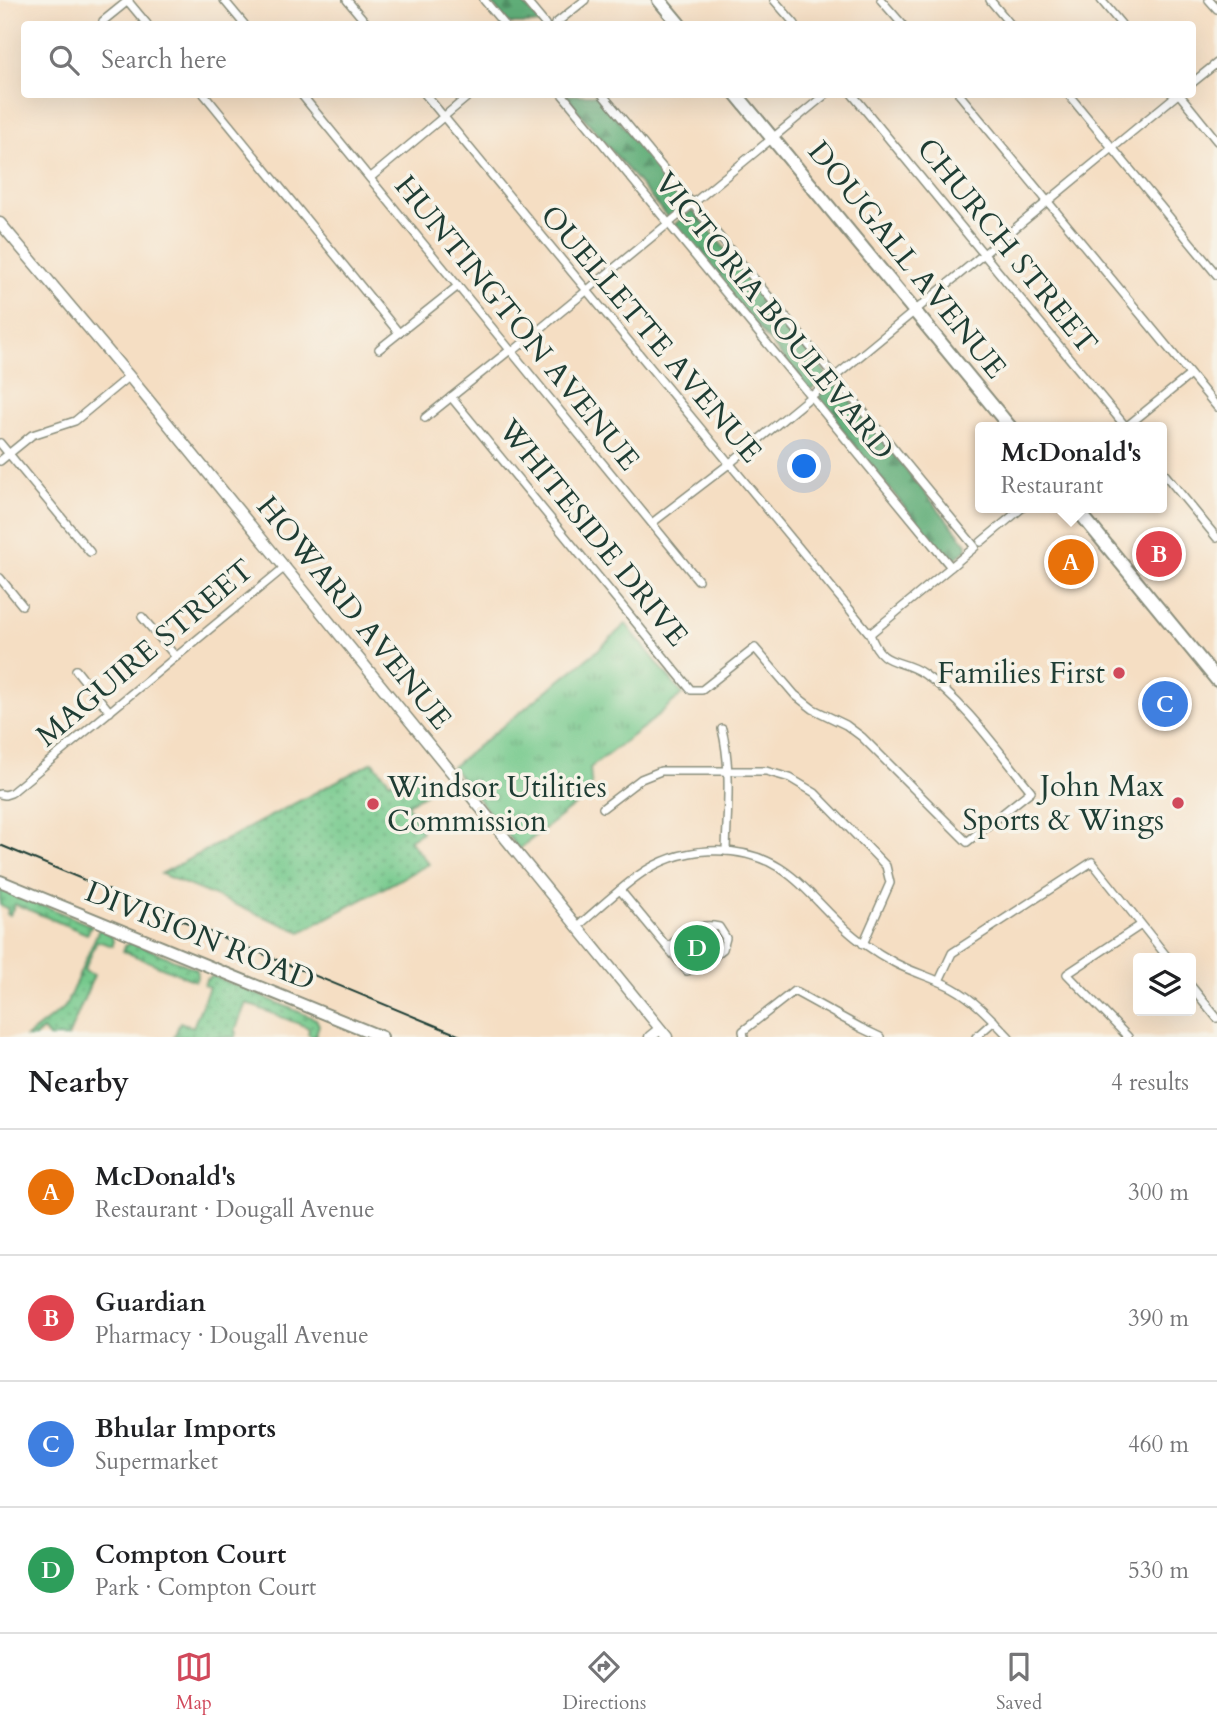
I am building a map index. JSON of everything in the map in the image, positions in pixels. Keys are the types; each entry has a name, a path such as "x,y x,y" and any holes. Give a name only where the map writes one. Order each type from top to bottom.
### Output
{"main road":[{"path":"659,0 676,21"},
{"name":"DOUGALL AVENUE","path":"739,98 1006,422"},
{"path":"1080,513 1217,680"},
{"name":"DIVISION ROAD","path":"0,881 382,1037"}],"street":[{"path":"103,21 128,0 145,21"},
{"path":"224,0 242,21"},
{"path":"347,0 364,21"},
{"path":"484,0 502,21"},
{"path":"525,0 542,21"},
{"path":"559,21 585,0"},
{"path":"774,0 792,21"},
{"path":"881,0 899,21"},
{"path":"990,0 1008,21"},
{"path":"1101,0 1118,21"},
{"path":"1209,0 1217,9"},
{"path":"1196,79 1217,62"},
{"path":"207,98 399,333"},
{"name":"HUNTINGTON AVENUE","path":"305,98 698,580"},
{"name":"OUELLETTE AVENUE","path":"428,98 870,634 874,647 890,660 922,672 960,704 1031,791 967,842 862,737 846,725 813,709 795,695 755,648 702,690"},
{"path":"370,178 466,98"},
{"name":"VICTORIA BOULEVARD","path":"565,98 951,567"},
{"name":"VICTORIA BOULEVARD","path":"606,98 835,377 978,544"},
{"path":"425,418 587,292 821,98"},
{"name":"CHURCH STREET","path":"855,98 1122,422"},
{"path":"962,98 1217,407"},
{"path":"1071,98 1217,275"},
{"path":"652,523 729,464 1173,98"},
{"path":"1181,98 1217,141"},
{"name":"HOWARD AVENUE","path":"0,223 4,235 129,376 663,1033"},
{"path":"379,349 458,286"},
{"path":"1132,422 1190,375"},
{"path":"0,461 32,435 75,421 129,376"},
{"name":"WHITESIDE DRIVE","path":"451,397 691,690 702,690"},
{"path":"0,443 90,552"},
{"path":"1167,477 1217,538"},
{"path":"870,634 1016,513"},
{"name":"MAGUIRE STREET","path":"0,794 11,793 285,567"},
{"path":"0,578 22,605"},
{"path":"142,617 176,657"},
{"path":"76,670 110,712"},
{"path":"722,729 729,771 726,851"},
{"path":"603,808 640,779 661,771 766,771 790,778 815,793 886,866 890,883 863,944"},
{"path":"578,926 640,874 659,863 688,853 706,851 751,855 780,868 801,885 839,925 863,944 895,963 953,988 975,1002 1009,1037"},
{"path":"939,981 952,953 1091,862 1164,953"},
{"path":"620,890 687,971 699,968 723,949 726,938 719,927 707,924 687,931 668,947"},
{"path":"1128,1037 1067,974 1141,925"},
{"path":"744,1037 743,1031 794,991 880,1037"},
{"path":"1196,992 1217,1018"},
{"path":"976,1037 994,1021"},
{"path":"650,1037 663,1033"}],"green space":[{"path":"489,0 521,0 538,21 506,21"},
{"path":"568,98 600,98 685,202 684,207 669,219"},
{"path":"690,211 695,212 826,373 826,378 812,389 810,390 675,228 675,224"},
{"path":"832,384 837,385 967,544 967,549 952,561 949,562 817,399"},
{"path":"626,624 682,694 590,768 592,791 519,849 452,767 599,649"},
{"path":"373,762 390,782 412,771 426,794 407,804 422,832 409,840 429,864 301,932 161,874"},
{"path":"0,887 92,926 87,934 15,904 10,915 7,914 8,909 0,905"},
{"path":"99,929 111,934 113,946 97,941 84,971 94,975 68,1037 49,1037 43,1030 35,1037 26,1037 65,1007"},
{"path":"711,929 720,933 720,947 694,966 685,962 676,949 691,935"},
{"path":"132,942 196,969 198,975 195,981 123,951 125,946"},
{"path":"213,976 316,1019 319,1025 315,1037 308,1034 307,1027 246,1003 235,1037 174,1037 180,1022 193,1027 209,987 204,985 206,980"}],"railway":[{"path":"0,845 463,1037"}],"place":[{"name":"Guardian","path":"1159,554"},
{"name":"McDonald's","path":"1071,562"},
{"name":"Families First","path":"1119,673"},
{"name":"Bhular Imports","path":"1165,704"},
{"name":"John Max Sports & Wings","path":"1178,803"},
{"name":"Windsor Utilities Commission","path":"373,804"},
{"name":"Compton Court","path":"697,948"}]}
